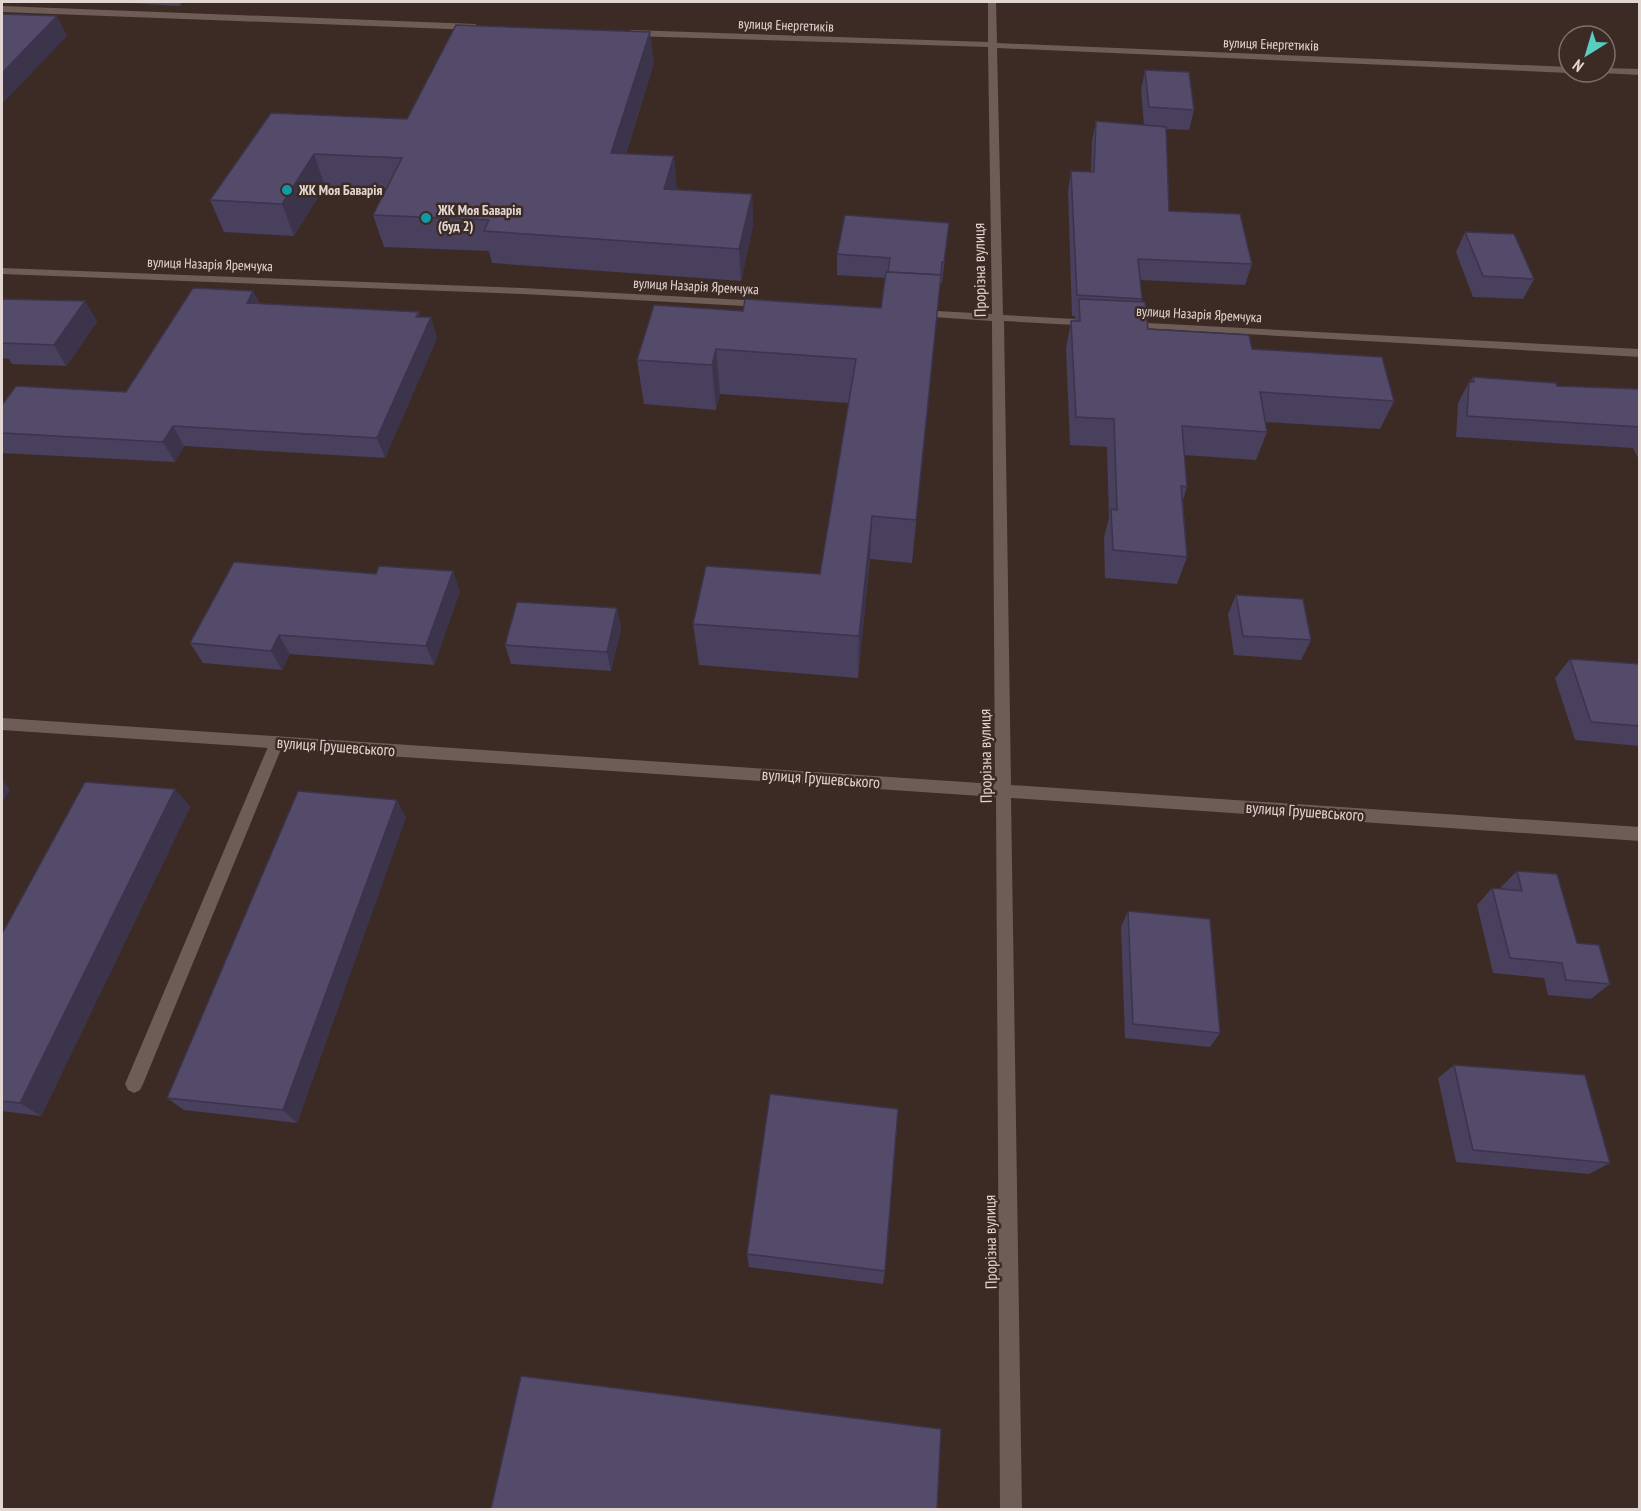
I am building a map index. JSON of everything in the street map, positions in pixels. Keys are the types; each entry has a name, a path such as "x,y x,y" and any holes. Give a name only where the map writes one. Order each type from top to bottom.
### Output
{"street":[{"name":"Прорізна вулиця","path":"992,2 998,318 1011,1509"},
{"path":"2,9 490,28"},
{"name":"вулиця Енергетиків","path":"620,33 993,45 1557,69"},
{"path":"1617,71 1640,72"},
{"name":"вулиця Назарія Яремчука","path":"2,271 523,291 772,305"},
{"name":"вулиця Назарія Яремчука","path":"903,312 1640,353"},
{"name":"вулиця Грушевського","path":"2,724 1640,834"},
{"path":"134,1084 277,742"}],"building":[{"path":"2,14 57,16 2,73"},
{"path":"456,25 650,32 611,153 674,156 664,189 752,194 739,249 484,231 489,220 373,215 402,158 314,154 282,204 210,200 271,113 407,119"},
{"path":"1145,70 1189,72 1194,110 1149,107"},
{"path":"1096,121 1166,127 1169,211 1240,214 1252,264 1138,259 1142,299 1077,295 1071,171 1094,172"},
{"path":"845,215 949,223 941,275 888,272 890,258 837,254"},
{"path":"1465,232 1514,234 1534,279 1483,276"},
{"path":"886,272 941,275 916,520 872,516 859,636 693,624 706,566 820,574 856,359 716,349 712,365 637,360 654,305 743,311 745,299 881,308"},
{"path":"193,288 253,291 247,303 419,312 416,317 431,317 377,438 173,426 163,442 2,433 2,405 16,386 126,392"},
{"path":"2,299 85,301 54,345 2,343"},
{"path":"1079,299 1145,302 1148,329 1249,335 1252,349 1382,357 1394,401 1260,392 1267,432 1182,426 1187,487 1181,486 1187,557 1113,550 1111,509 1117,510 1114,419 1076,417 1071,321 1080,321"},
{"path":"1473,377 1556,383 1557,386 1640,389 1640,427 1467,416 1469,382 1474,382"},
{"path":"234,562 376,574 379,566 453,571 426,646 279,635 271,651 190,643"},
{"path":"1236,595 1303,599 1311,640 1243,636"},
{"path":"517,602 617,608 607,652 505,645"},
{"path":"1570,659 1640,664 1640,726 1591,722"},
{"path":"85,782 175,789 20,1103 2,1101 2,934"},
{"path":"298,791 397,800 283,1110 167,1098"},
{"path":"1517,871 1557,874 1577,943 1599,945 1610,984 1566,980 1562,963 1510,958 1492,888 1522,891"},
{"path":"1128,911 1210,919 1220,1033 1133,1024"},
{"path":"1454,1065 1585,1075 1610,1163 1473,1150"},
{"path":"770,1094 898,1109 885,1271 747,1254"},
{"path":"521,1376 941,1429 937,1509 491,1509"}],"place":[{"name":"ЖК Моя Баварія","path":"287,190"},
{"name":"ЖК Моя Баварія (буд 2)","path":"426,218"}]}
